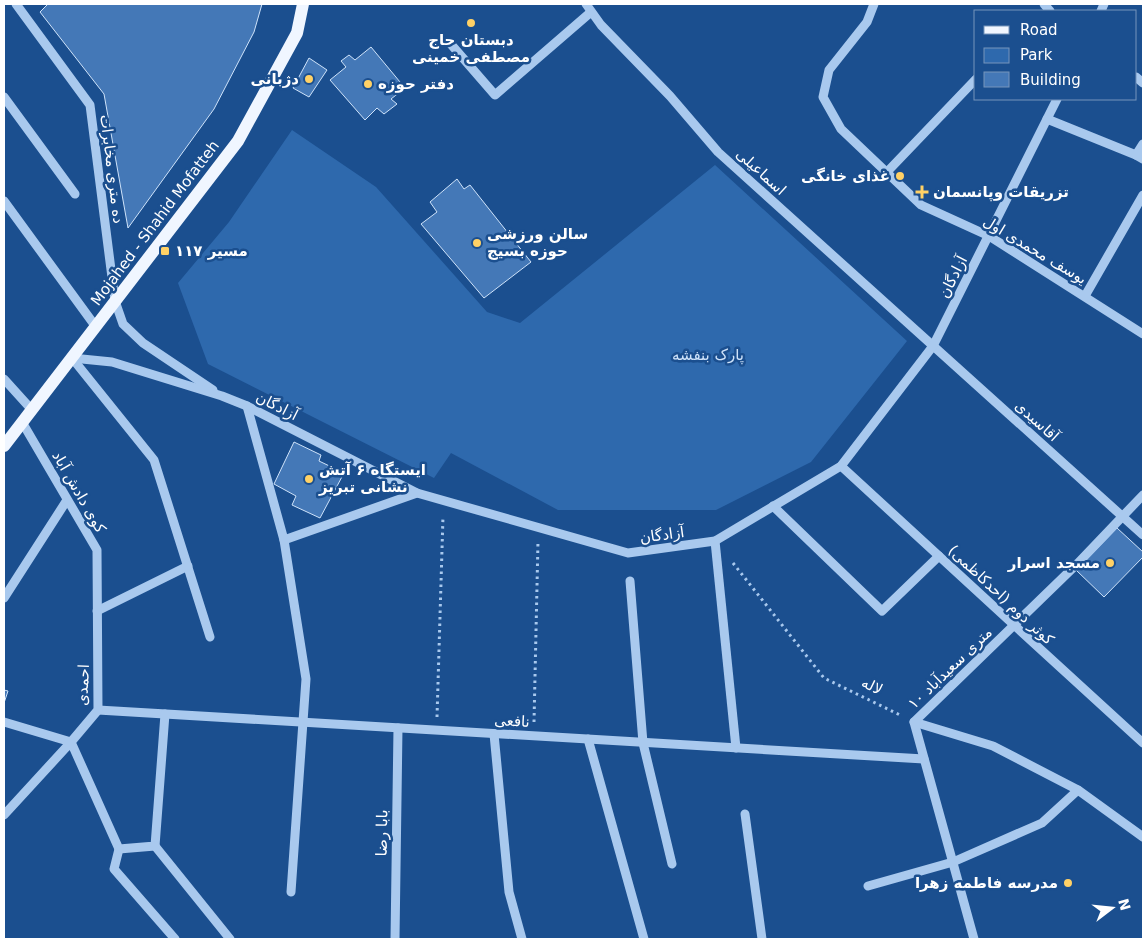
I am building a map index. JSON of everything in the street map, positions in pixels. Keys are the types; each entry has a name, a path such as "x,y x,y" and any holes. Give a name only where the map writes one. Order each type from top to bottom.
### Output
{"main road":[{"name":"Mojahed - Shahid Mofatteh","path":"4,446 238,141 297,33 303,4"}],"street":[{"name":"ده متری مخابرات","path":"16,4 90,105 115,302 123,324 143,343 222,396"},
{"name":"یوسف محمدی اول","path":"874,4 867,22 829,70 823,97 841,129 921,205 989,236 1143,334"},
{"path":"449,42 496,95 589,8"},
{"name":"اسماعیلی","path":"589,8 602,25 670,96 718,152 933,346"},
{"path":"887,172 974,81"},
{"path":"4,97 75,194"},
{"name":"آزادگان","path":"222,396 247,406 417,493 444,501 628,554 715,540 841,466 933,346 1056,100"},
{"path":"1047,118 1140,157 1143,144"},
{"path":"1084,296 1143,195"},
{"path":"4,201 96,327"},
{"name":"آقاسیدی","path":"933,346 1143,535"},
{"path":"72,358 112,362 222,396"},
{"path":"72,358 154,460 210,637"},
{"path":"4,379 32,410"},
{"path":"247,406 284,540 306,679 291,892"},
{"name":"کوی دادش آباد","path":"22,422 97,550 97,611"},
{"name":"کوثر دوم (احدکاظمی)","path":"841,466 1143,742"},
{"path":"284,540 417,493"},
{"name":"۱۰ متری سعیدآباد","path":"974,939 914,722 1078,563 1143,495"},
{"path":"4,598 67,500"},
{"path":"774,506 882,611 939,556"},
{"path":"715,540 736,748"},
{"path":"97,611 188,566"},
{"path":"630,581 643,742 672,864"},
{"name":"احمدی","path":"4,815 98,710 97,611"},
{"name":"نافعی","path":"98,710 924,759"},
{"path":"165,714 155,846 230,939"},
{"path":"4,722 71,742 119,849 114,869 174,939"},
{"path":"914,722 993,746 1078,790 1143,837"},
{"name":"بابا رضا","path":"394,939 398,728"},
{"path":"494,734 509,892 522,939"},
{"path":"588,739 644,939"},
{"path":"868,886 953,862 1042,823 1078,790"},
{"path":"745,814 762,939"},
{"path":"119,849 155,846"}],"path":[{"path":"436,730 444,501"},
{"path":"534,736 538,528"},
{"name":"لاله","path":"715,540 824,678 914,722"}],"green space":[{"name":"پارک بنفشه","path":"292,130 376,187 487,312 520,323 715,165 907,341 811,462 716,510 558,510 451,453 434,478 208,364 178,283 229,222"}],"building":[{"path":"48,4 262,4 254,32 214,109 128,228 104,94 40,12"},
{"name":"دفتر حوزه","path":"371,47 405,88 391,99 397,104 384,114 377,108 365,120 330,80 346,67 341,61 349,55 355,60"},
{"name":"دژبانی","path":"309,58 327,70 309,97 293,88"},
{"name":"سالن ورزشی حوزه بسیج","path":"457,179 464,189 470,185 531,262 484,298 421,224 437,212 430,202"},
{"name":"ایستگاه ۶ آتش نشانی تبریز","path":"294,442 321,455 319,461 344,473 320,518 292,505 296,496 274,484"},
{"name":"مسجد اسرار","path":"1117,528 1143,552 1143,557 1104,597 1076,570"},
{"path":"4,690 8,691 4,703"}],"place":[{"name":"دبستان حاج مصطفی خمینی","path":"471,23"},
{"name":"دژبانی","path":"309,79"},
{"name":"دفتر حوزه","path":"368,84"},
{"name":"غذای خانگی","path":"900,176"},
{"name":"تزریقات وپانسمان","path":"922,192"},
{"name":"سالن ورزشی حوزه بسیج","path":"477,243"},
{"name":"مسیر ۱۱۷","path":"165,251"},
{"name":"ایستگاه ۶ آتش نشانی تبریز","path":"309,479"},
{"name":"مسجد اسرار","path":"1110,563"},
{"name":"مدرسه فاطمه زهرا","path":"1068,883"}]}
